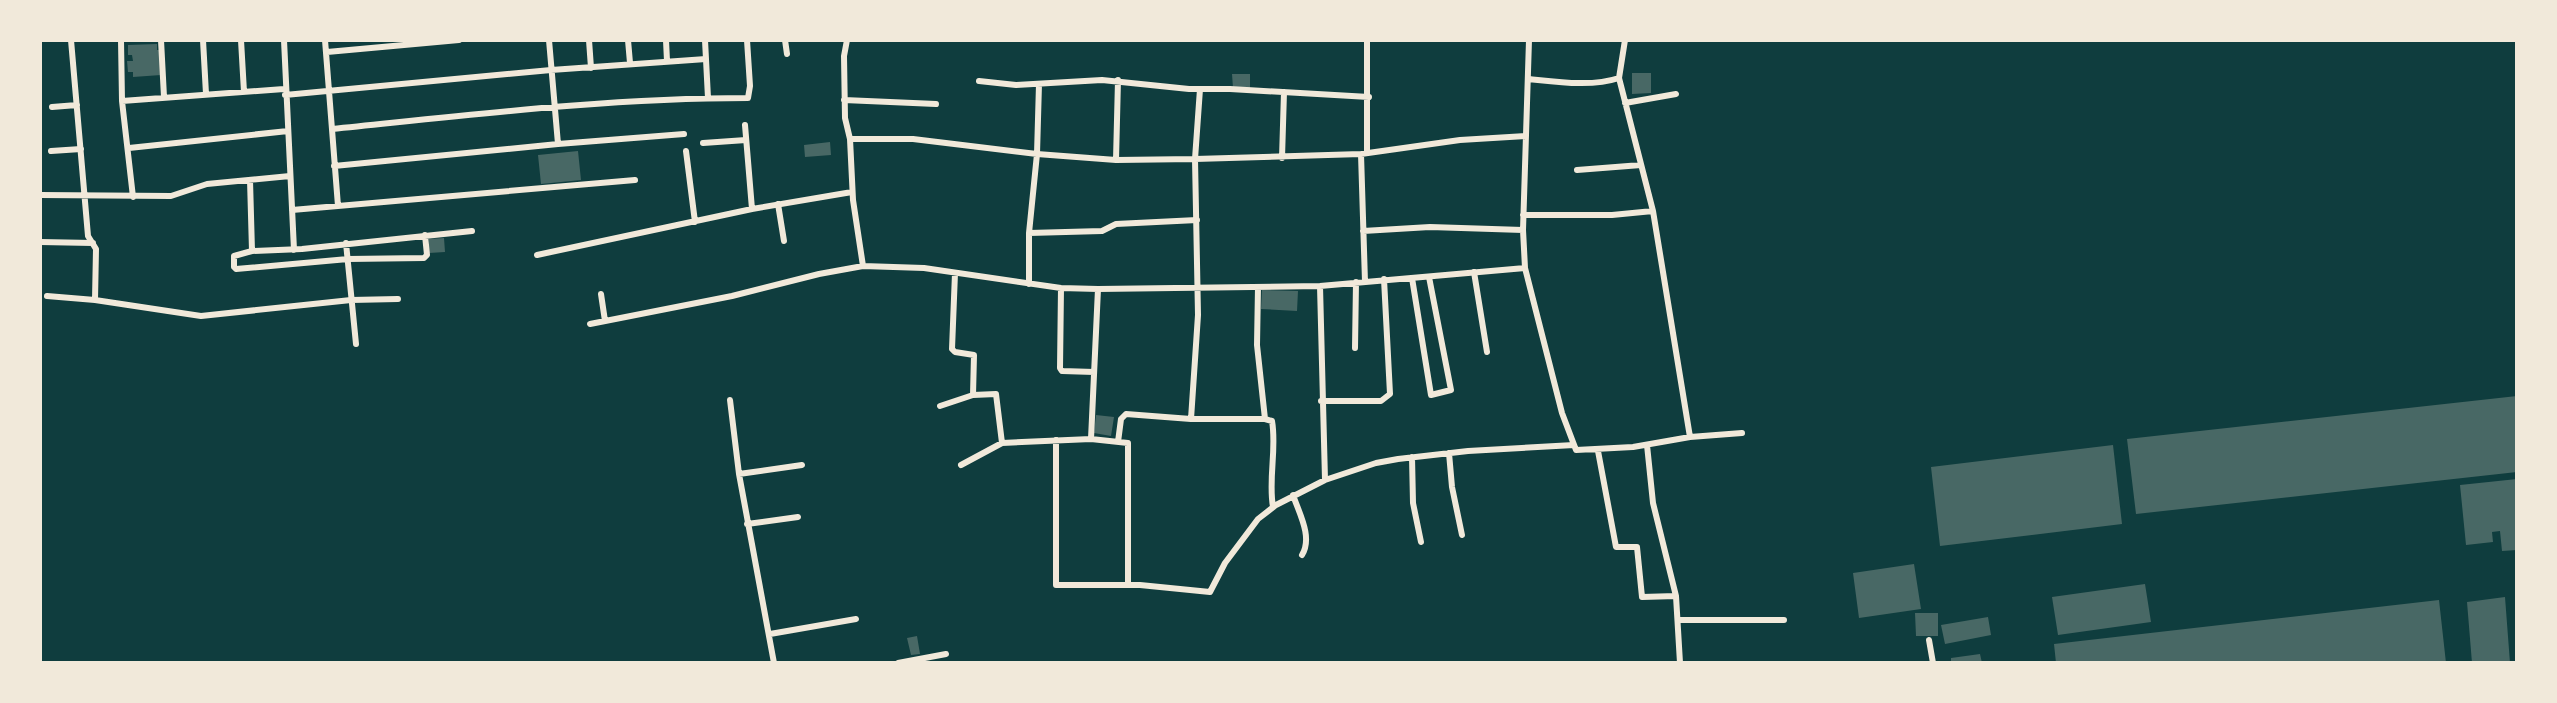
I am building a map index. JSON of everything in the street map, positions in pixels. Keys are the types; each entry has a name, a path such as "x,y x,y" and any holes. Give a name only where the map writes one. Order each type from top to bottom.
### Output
{"street":[{"path":"71,40 88,236 96,249 95,300"},
{"path":"121,40 122,101 133,197"},
{"path":"161,40 164,97"},
{"path":"203,40 206,94"},
{"path":"241,40 244,92"},
{"path":"284,40 294,250"},
{"path":"325,40 338,206"},
{"path":"327,52 459,40"},
{"path":"549,40 558,144"},
{"path":"589,40 592,68"},
{"path":"628,40 630,64"},
{"path":"666,40 667,61"},
{"path":"705,40 708,98"},
{"path":"332,129 555,108 748,98 750,86 747,40"},
{"path":"785,40 786,54"},
{"path":"847,40 844,56 844,100 850,139 852,192 863,266"},
{"path":"1365,282 1364,153 1369,97 1367,40"},
{"path":"1529,40 1523,215 1525,268 1562,413 1575,447"},
{"path":"1625,40 1619,78 1653,211 1690,437"},
{"path":"122,101 244,92 328,91 551,69 706,59"},
{"path":"1529,79 1580,82 1619,78"},
{"path":"979,81 1016,85 1118,80 1200,89 1369,97"},
{"path":"1116,160 1118,80"},
{"path":"1029,284 1029,233 1038,154 1039,84"},
{"path":"1191,419 1198,315 1195,286 1195,159 1200,89"},
{"path":"1282,158 1284,92"},
{"path":"1625,103 1676,94"},
{"path":"844,100 936,104"},
{"path":"52,107 77,105"},
{"path":"745,125 752,209"},
{"path":"129,148 288,131"},
{"path":"334,166 684,134"},
{"path":"850,139 913,139 1116,160 1282,158 1364,153 1460,140 1526,136"},
{"path":"704,143 746,140"},
{"path":"51,151 81,149"},
{"path":"686,151 695,222"},
{"path":"1577,170 1640,165"},
{"path":"40,195 171,196 207,184 290,176"},
{"path":"250,180 253,251"},
{"path":"292,210 635,180"},
{"path":"537,255 752,209 852,192"},
{"path":"778,204 784,241"},
{"path":"1523,215 1612,215 1653,211"},
{"path":"1029,233 1102,231 1116,224 1196,220"},
{"path":"1363,231 1430,227 1523,230"},
{"path":"425,235 425,258 348,259 235,269 234,256 253,251 294,250 346,243 425,235 472,231"},
{"path":"40,242 93,243"},
{"path":"346,243 356,344"},
{"path":"302,249 303,263"},
{"path":"590,324 732,296 863,266 923,268 1060,288 1098,289 1320,286 1525,268"},
{"path":"1474,272 1487,352"},
{"path":"955,273 952,349 955,352 974,355 973,395"},
{"path":"1412,278 1432,395 1451,390 1429,277"},
{"path":"1321,401 1381,401 1390,394 1389,331 1384,279"},
{"path":"1355,348 1356,282"},
{"path":"1320,286 1325,480"},
{"path":"1258,287 1257,345 1265,419"},
{"path":"1060,288 1060,368 1094,372"},
{"path":"1091,439 1098,289"},
{"path":"601,294 606,321"},
{"path":"47,296 95,300 201,316 351,300 398,299"},
{"path":"940,406 973,395 996,394 1002,443"},
{"path":"730,400 747,524 774,663"},
{"path":"1118,442 1121,419 1126,414 1272,421 1270,486 1273,507"},
{"path":"1056,440 1055,580 1058,586 1128,585 1209,592 1250,527 1273,507 1325,480 1376,463 1449,453 1575,447 1598,451 1690,437 1742,433"},
{"path":"961,465 1002,443 1091,439 1129,445 1128,585"},
{"path":"1647,445 1653,503 1676,596 1680,663"},
{"path":"1598,451 1616,547 1637,547 1642,597 1676,596"},
{"path":"1449,453 1452,487 1462,535"},
{"path":"1412,457 1413,503 1421,542"},
{"path":"739,474 802,466"},
{"path":"1293,495 1306,533 1306,548 1302,555"},
{"path":"747,524 798,517"},
{"path":"770,634 856,619"},
{"path":"1679,620 1784,620"},
{"path":"1929,639 1933,663"},
{"path":"898,663 946,654"}],"building":[{"path":"157,44 157,50 160,50 161,75 133,77 133,72 128,72 127,61 133,61 132,55 128,55 128,45"},
{"path":"1632,73 1651,73 1651,93 1632,94"},
{"path":"1232,74 1250,74 1250,88 1233,88"},
{"path":"830,142 831,155 805,157 804,145"},
{"path":"578,151 581,180 541,184 538,155"},
{"path":"444,238 445,252 429,253 429,239"},
{"path":"1262,290 1298,291 1297,311 1261,309"},
{"path":"2517,396 2517,472 2136,514 2127,439"},
{"path":"1096,415 1114,417 1111,436 1094,433"},
{"path":"2113,445 2122,524 1940,546 1931,467"},
{"path":"2517,479 2517,550 2502,551 2500,531 2492,532 2493,542 2466,545 2460,485"},
{"path":"1914,564 1921,609 1859,618 1853,573"},
{"path":"2145,584 2151,622 2058,635 2052,597"},
{"path":"2505,597 2510,663 2472,663 2467,602"},
{"path":"2439,600 2446,663 2056,663 2054,644"},
{"path":"1915,613 1938,613 1938,636 1916,636"},
{"path":"1988,617 1991,635 1945,644 1941,625"},
{"path":"917,636 920,654 911,655 907,638"},
{"path":"1980,654 1982,663 1951,663 1951,658"}]}
